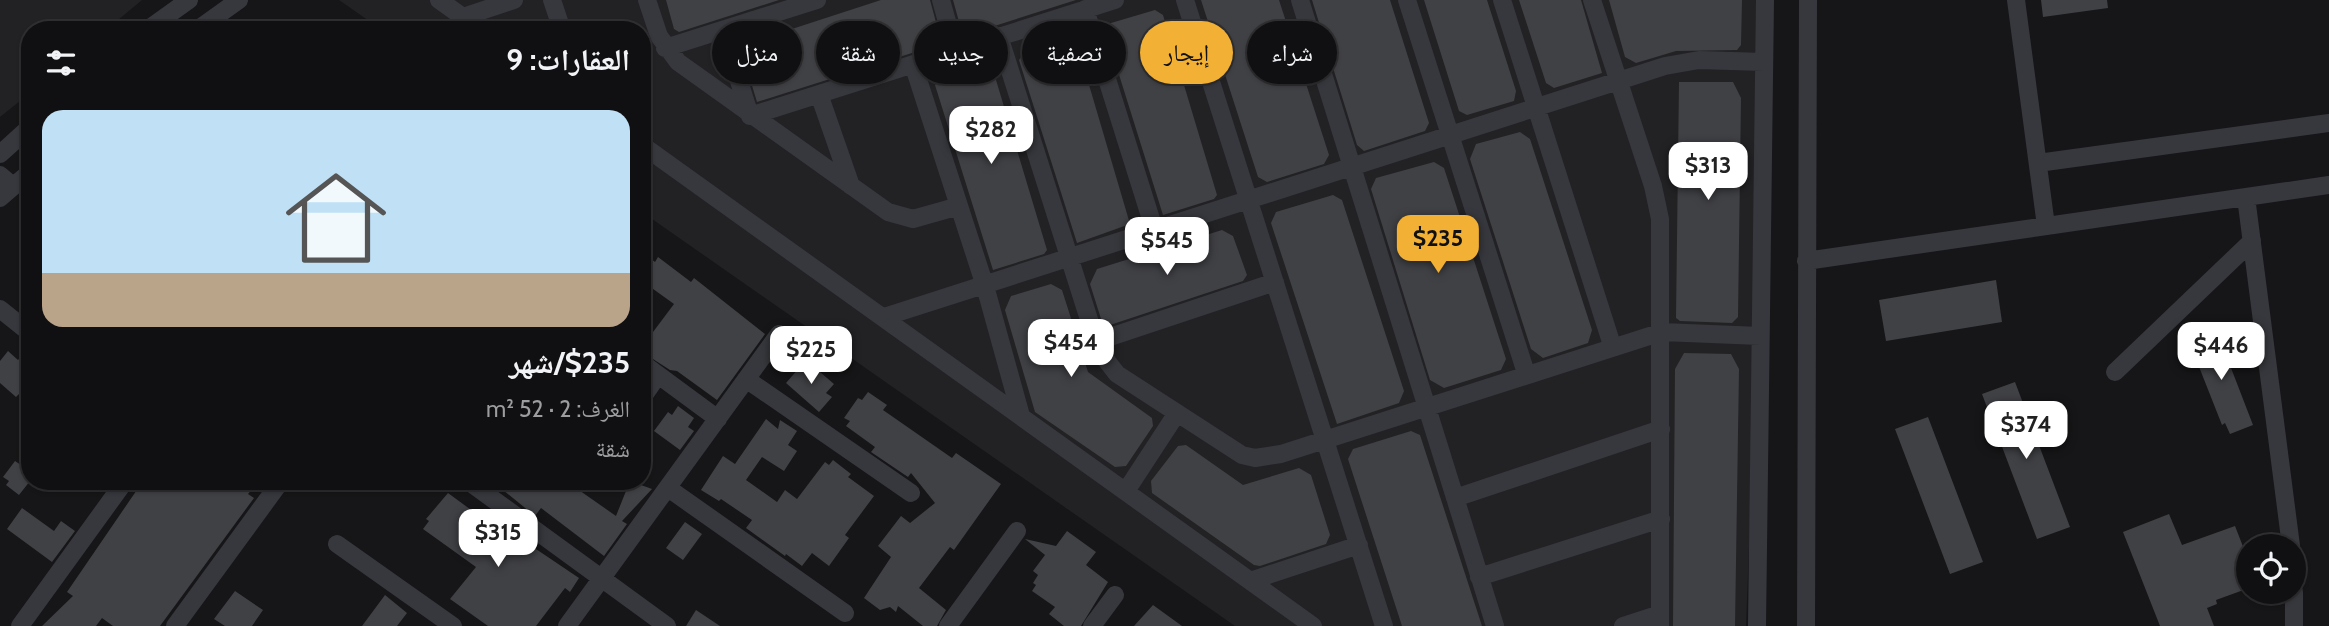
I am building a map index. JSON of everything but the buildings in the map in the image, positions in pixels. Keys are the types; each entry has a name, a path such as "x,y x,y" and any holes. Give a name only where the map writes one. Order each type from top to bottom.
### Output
{"street":[{"path":"160,21 189,0"},
{"path":"210,21 239,0"},
{"path":"439,0 469,21"},
{"path":"463,17 514,0"},
{"path":"552,0 559,21"},
{"path":"647,0 665,48 678,62 888,212 904,219 959,206"},
{"path":"751,21 817,0"},
{"path":"941,0 947,21"},
{"path":"1008,33 1115,0"},
{"path":"1185,0 1384,626"},
{"path":"1300,0 1495,626"},
{"path":"1407,0 1526,373"},
{"path":"1502,0 1612,345"},
{"path":"1592,0 1657,202 1661,236 1660,620 1623,626"},
{"path":"1757,626 1765,0"},
{"path":"1806,626 1805,261 1808,0"},
{"path":"2016,0 2046,226"},
{"path":"1085,9 1155,232"},
{"path":"665,48 712,33"},
{"path":"884,317 1682,62 1764,62"},
{"path":"750,116 913,64 985,286 1021,416"},
{"path":"1008,65 1068,259 1103,360 1117,374 1242,455 1255,458 1281,454 1612,345 1662,332 1760,336"},
{"path":"740,84 750,116"},
{"path":"819,94 851,186"},
{"path":"2038,163 2329,123"},
{"path":"0,154 7,141"},
{"path":"651,151 1313,626"},
{"path":"4,186 21,177"},
{"path":"1805,261 2329,185"},
{"path":"2246,197 2289,534"},
{"path":"2115,372 2252,241"},
{"path":"1095,342 1275,282"},
{"path":"4,320 21,328"},
{"path":"567,626 779,334"},
{"path":"651,369 718,419"},
{"path":"651,386 659,375"},
{"path":"747,379 911,493"},
{"path":"1126,491 1177,413"},
{"path":"1454,498 1661,429"},
{"path":"668,488 845,613"},
{"path":"20,626 118,490"},
{"path":"175,626 274,490"},
{"path":"480,490 667,626"},
{"path":"1479,576 1661,519"},
{"path":"948,626 1017,531"},
{"path":"337,544 453,626"},
{"path":"1250,581 1359,545"},
{"path":"1092,626 1115,595"},
{"path":"2294,604 2294,626"}],"shaded area":[{"path":"0,0 142,0 117,21 21,21 21,100 0,117"},
{"path":"339,0 1770,0 1746,626 1235,626 651,218 651,21 369,21"}]}
